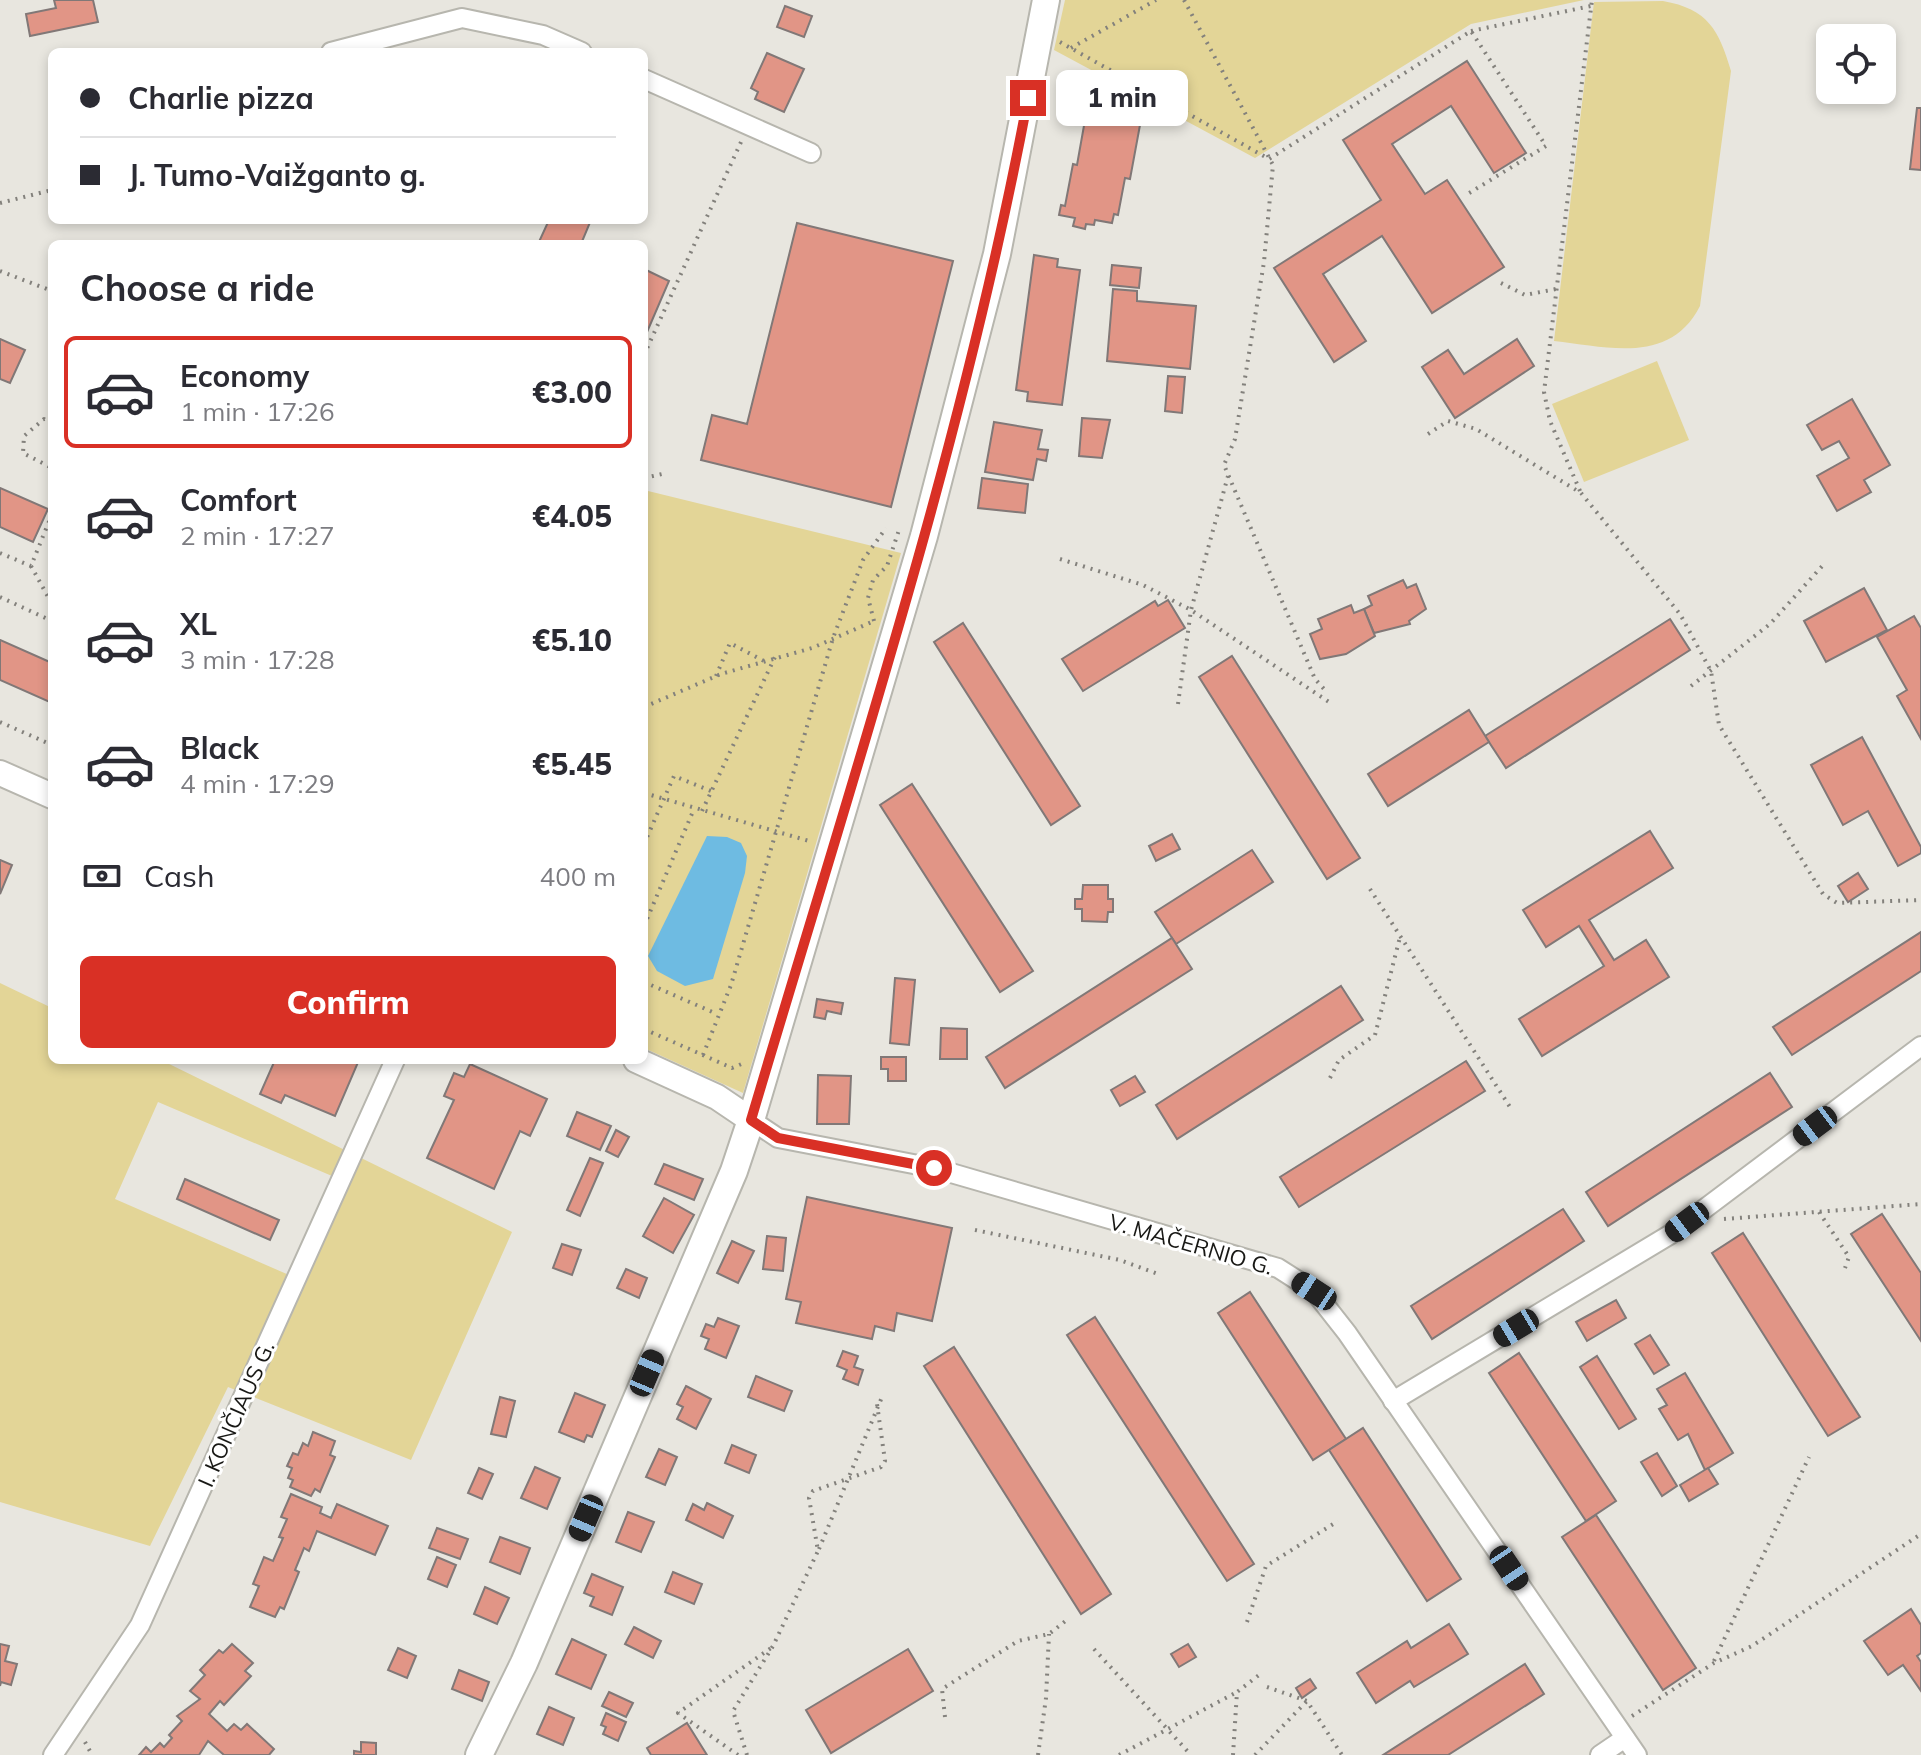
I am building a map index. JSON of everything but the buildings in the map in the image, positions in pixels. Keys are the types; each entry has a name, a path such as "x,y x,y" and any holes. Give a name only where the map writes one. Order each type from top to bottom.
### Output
{"main road":[{"path":"479,1755 524,1663 734,1171 751,1120 924,536 997,254 1046,0"}],"street":[{"path":"346,48 462,18 543,35 573,48"},
{"path":"648,81 811,153"},
{"path":"0,773 48,794"},
{"path":"1393,1401 1615,1270 1687,1222 1921,1046"},
{"name":"I. KONČIAUS G.","path":"53,1755 140,1625 393,1064"},
{"path":"645,1064 717,1097 751,1120"},
{"name":"V. MAČERNIO G.","path":"751,1120 778,1138 934,1168 1278,1268 1314,1291 1637,1755"},
{"path":"1600,1755 1621,1732"}],"path":[{"path":"1071,48 1156,0"},
{"path":"1184,0 1273,165 1264,262 1235,439 1224,465 1315,679 1324,689"},
{"path":"1269,159 1471,31 1592,3 1544,392 1550,421 1581,493 1680,614 1711,671 1719,725 1823,894 1837,903 1921,900"},
{"path":"1466,195 1546,146 1471,31"},
{"path":"1039,36 1071,48 1269,159"},
{"path":"648,346 748,125"},
{"path":"0,203 48,191"},
{"path":"0,271 48,289"},
{"path":"1501,283 1525,295 1556,289"},
{"path":"48,421 44,419 24,436 23,453 48,466"},
{"path":"1428,434 1448,421 1476,429 1581,493"},
{"path":"648,477 662,474"},
{"path":"1178,704 1191,610 1228,475"},
{"path":"31,566 48,524"},
{"path":"703,1055 731,985 833,638 863,560 886,528"},
{"path":"869,636 874,621 868,598 873,580 887,566 899,530"},
{"path":"0,553 31,566 48,597"},
{"path":"1060,559 1143,585 1191,610 1329,702"},
{"path":"1691,686 1770,624 1824,564"},
{"path":"0,597 48,619"},
{"path":"648,705 716,676 833,638 874,621"},
{"path":"716,676 730,643 764,661"},
{"path":"702,811 775,657"},
{"path":"0,722 48,743"},
{"path":"648,835 674,776 711,791"},
{"path":"648,795 809,841"},
{"path":"648,917 694,809"},
{"path":"805,856 813,826"},
{"path":"1370,889 1510,1107"},
{"path":"1330,1078 1339,1060 1375,1035 1400,937"},
{"path":"648,984 717,1014"},
{"path":"648,1031 732,1068 744,1065 748,1050"},
{"path":"1687,1222 1921,1204"},
{"path":"1819,1212 1849,1257 1845,1268"},
{"path":"975,1230 1120,1260 1161,1275"},
{"path":"747,1755 733,1711 773,1646 818,1551 882,1397"},
{"path":"818,1551 809,1498 813,1491 881,1467 885,1461 877,1404"},
{"path":"1714,1663 1809,1457"},
{"path":"1247,1622 1266,1566 1338,1521"},
{"path":"1621,1732 1714,1663 1752,1646 1921,1534"},
{"path":"945,1717 942,1689 1018,1641 1049,1634 1068,1619"},
{"path":"1038,1755 1046,1698 1049,1634"},
{"path":"738,1755 678,1713 773,1646"},
{"path":"1094,1649 1191,1755"},
{"path":"1119,1755 1237,1692 1259,1675"},
{"path":"1267,1687 1307,1701 1342,1755"},
{"path":"1233,1755 1237,1692"},
{"path":"1255,1755 1307,1701"}],"shaded area":[{"path":"1065,0 1584,0 1471,24 1255,158 1054,50"},
{"path":"1663,1 1691,10 1709,24 1722,44 1731,71 1700,306 1687,325 1655,345 1616,348 1554,341 1594,2"},
{"path":"1657,361 1689,440 1584,482 1552,404"},
{"path":"648,491 901,553 743,1093 648,1050"},
{"path":"0,983 48,1006 48,1064 169,1064 512,1232 411,1460 228,1387 150,1546 0,1502","holes":["158,1102 332,1176 289,1275 115,1199"]}],"water":[{"path":"707,836 727,837 741,843 747,856 745,873 713,979 685,986 657,971 648,956"}],"route":[{"path":"934,1168 778,1138 751,1120 924,536 997,254 1028,98"}]}
